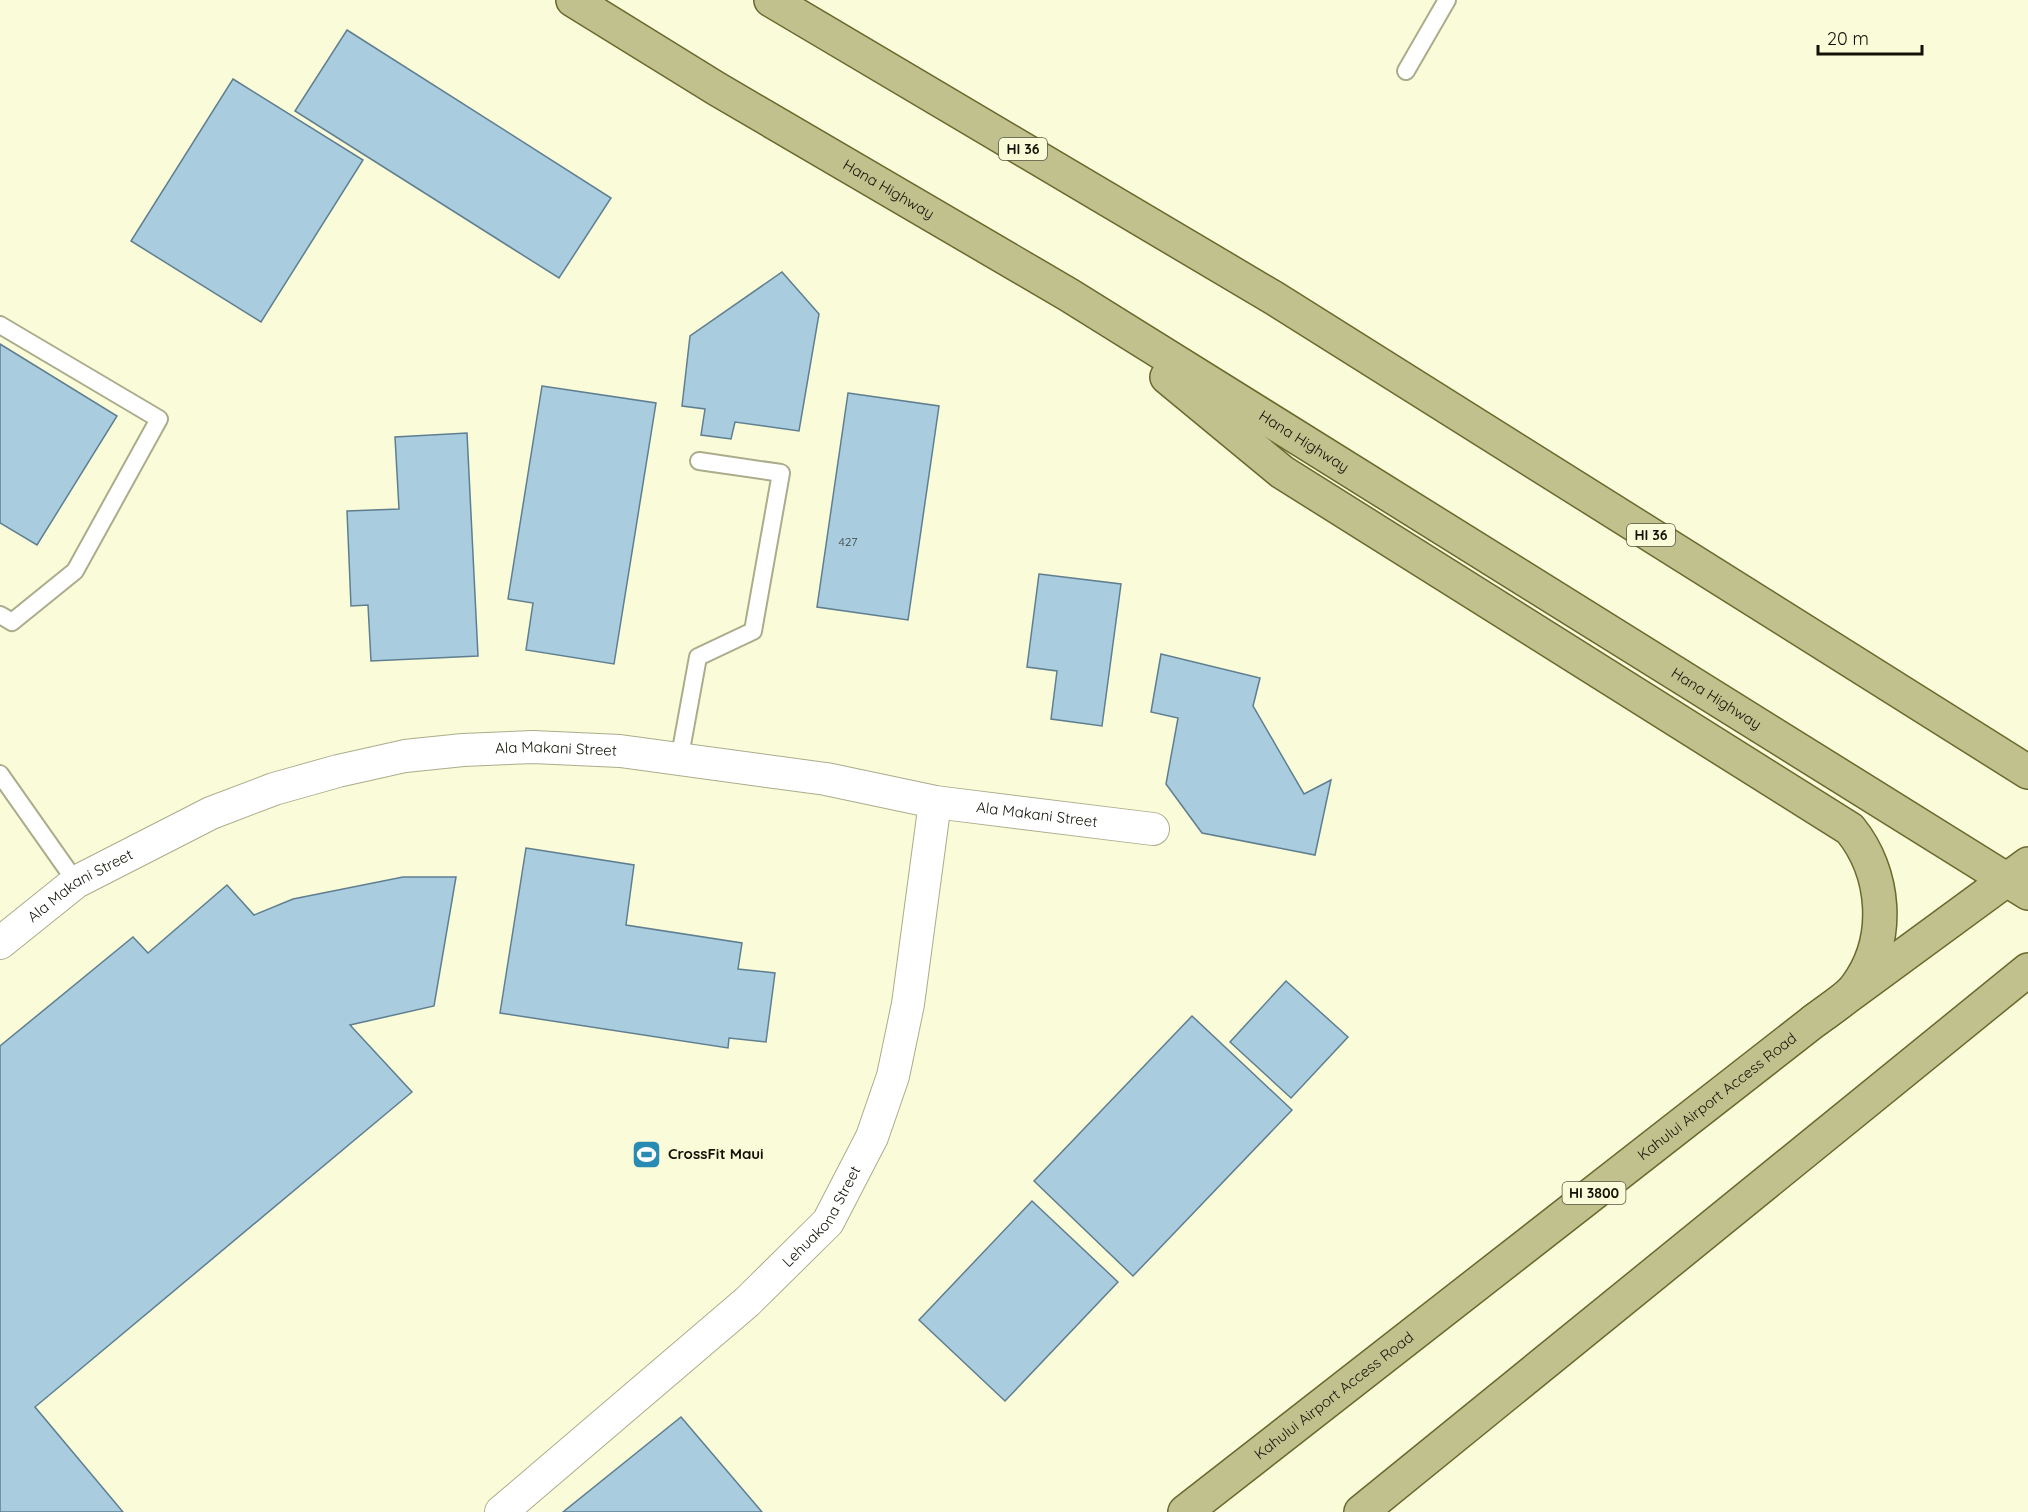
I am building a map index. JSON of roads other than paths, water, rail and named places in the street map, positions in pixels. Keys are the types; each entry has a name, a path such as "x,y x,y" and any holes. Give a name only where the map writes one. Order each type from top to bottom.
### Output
{"main road":[{"name":"Hana Highway","path":"573,0 717,89 1069,295 2021,879"},
{"name":"HI 36","path":"771,0 1274,298 2028,772"},
{"path":"1069,295 1282,472 1850,829 1862,844 1877,882 1877,939 1870,960 1856,987 1814,1021"},
{"name":"Kahului Airport Access Road","path":"1185,1512 1814,1021 2021,879"},
{"path":"1361,1512 2028,970"}],"street":[{"name":"Ala Makani Street","path":"0,943 76,882 211,813 274,789 405,756 463,750 534,747 620,751 679,761 826,779 935,802 1153,829"},
{"name":"Lehuakona Street","path":"501,1512 747,1302 828,1222 872,1137 893,1076 908,1004 935,802"}],"lane":[{"path":"1406,71 1447,0"},
{"path":"0,325 159,419 75,571 4,622"},
{"path":"679,761 698,657 753,631 781,473 699,461"},
{"path":"0,774 76,882"}],"place":[{"name":"CrossFit Maui","path":"647,1154"}]}
